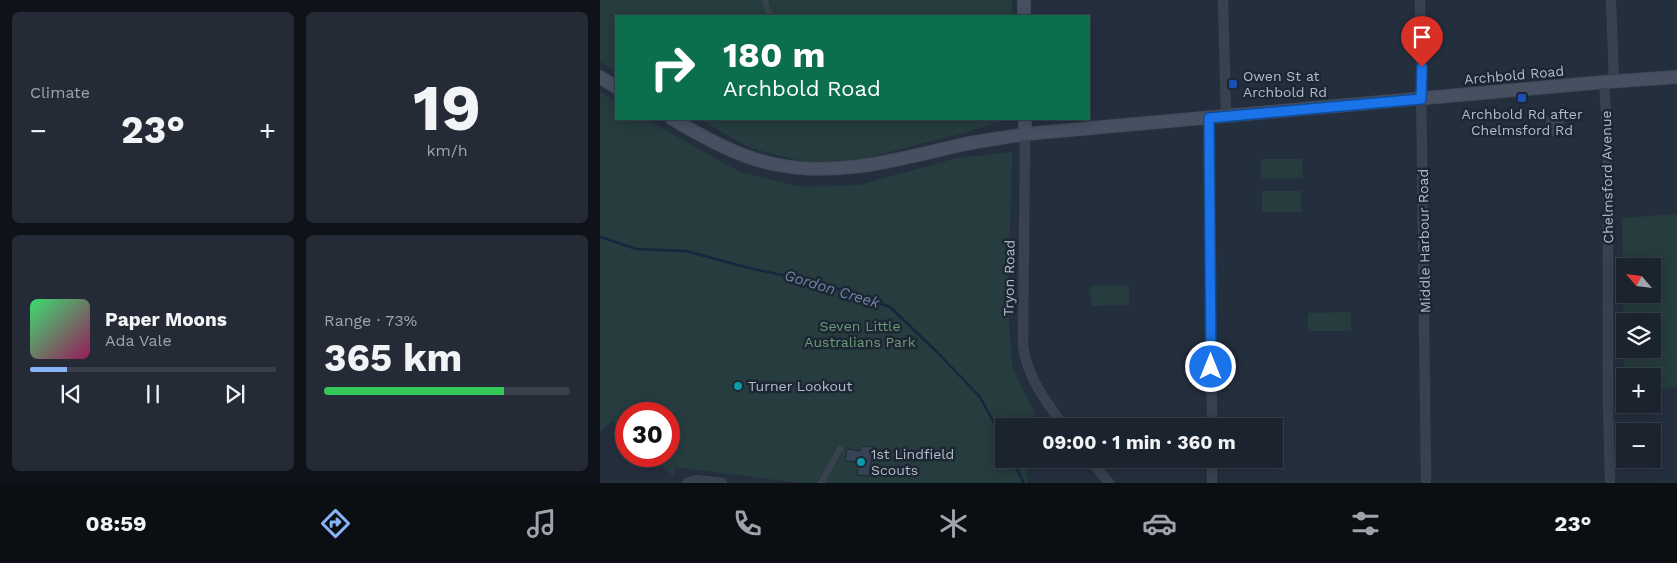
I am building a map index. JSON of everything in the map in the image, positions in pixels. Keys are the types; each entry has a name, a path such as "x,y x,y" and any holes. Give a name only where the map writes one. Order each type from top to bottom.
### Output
{"main road":[{"path":"1024,0 1024,15"},
{"path":"600,77 615,86"},
{"name":"Archbold Road","path":"674,120 714,142 773,164 816,169 840,169 869,166 963,144 1025,134 1609,81 1677,77"},
{"name":"Tryon Road","path":"1025,120 1025,134"}],"street":[{"path":"1223,0 1226,116"},
{"name":"Middle Harbour Road","path":"1420,0 1426,483"},
{"name":"Chelmsford Avenue","path":"1610,483 1608,400 1608,144 1611,0"},
{"path":"1209,118 1212,418"},
{"name":"Tryon Road","path":"1025,134 1023,346 1031,376 1048,406 1058,418"},
{"path":"1097,468 1109,483"},
{"path":"1212,468 1212,483"},
{"path":"687,483 696,480 722,483"}],"lane":[{"path":"766,0 770,15"},
{"path":"821,483 840,449"}],"green space":[{"path":"600,0 1012,0 1012,15 615,15 615,70 600,62"},
{"name":"Seven Little Australians Park","path":"600,92 615,101 615,120 648,120 740,172 802,187 860,185 957,158 1012,152 1008,303 1012,366 1035,414 1031,418 995,418 995,468 1026,468 1028,483 799,483 676,467 680,467 680,402 615,402 615,424 612,421 600,432"},
{"path":"701,120 1005,120 964,133 858,160 805,162 750,148"},
{"path":"1261,159 1302,159 1303,178 1261,179"},
{"path":"1262,191 1301,191 1301,212 1262,212"},
{"path":"1677,214 1677,388 1661,389 1661,368 1624,368 1624,358 1661,358 1661,313 1623,313 1623,303 1661,303 1661,258 1622,258 1622,218"},
{"path":"1129,285 1129,305 1091,306 1090,286"},
{"path":"1351,312 1351,331 1308,331 1308,313"},
{"name":"Seven Little Australians Park","path":"663,467 676,467 673,476"}],"building":[{"path":"1550,113 1558,113 1558,117 1565,117 1565,134 1560,134 1560,137 1551,137 1551,134 1545,134 1545,116 1550,116"},
{"name":"1st Lindfield Scouts","path":"861,446 873,447 869,476 857,475 859,462 845,461 847,449 860,451"}],"waterway":[{"name":"Gordon Creek","path":"600,237 636,249 686,251 749,268 824,284 890,307 980,397 995,424"},
{"name":"Gordon Creek","path":"1016,468 1024,483"}],"place":[{"name":"Owen St at Archbold Rd","path":"1233,84"},
{"name":"Archbold Rd after Chelmsford Rd","path":"1522,98"},
{"name":"Turner Lookout","path":"738,386"},
{"name":"1st Lindfield Scouts","path":"861,462"}],"route":[{"path":"1211,367 1209,118 1421,99 1422,67"}]}
